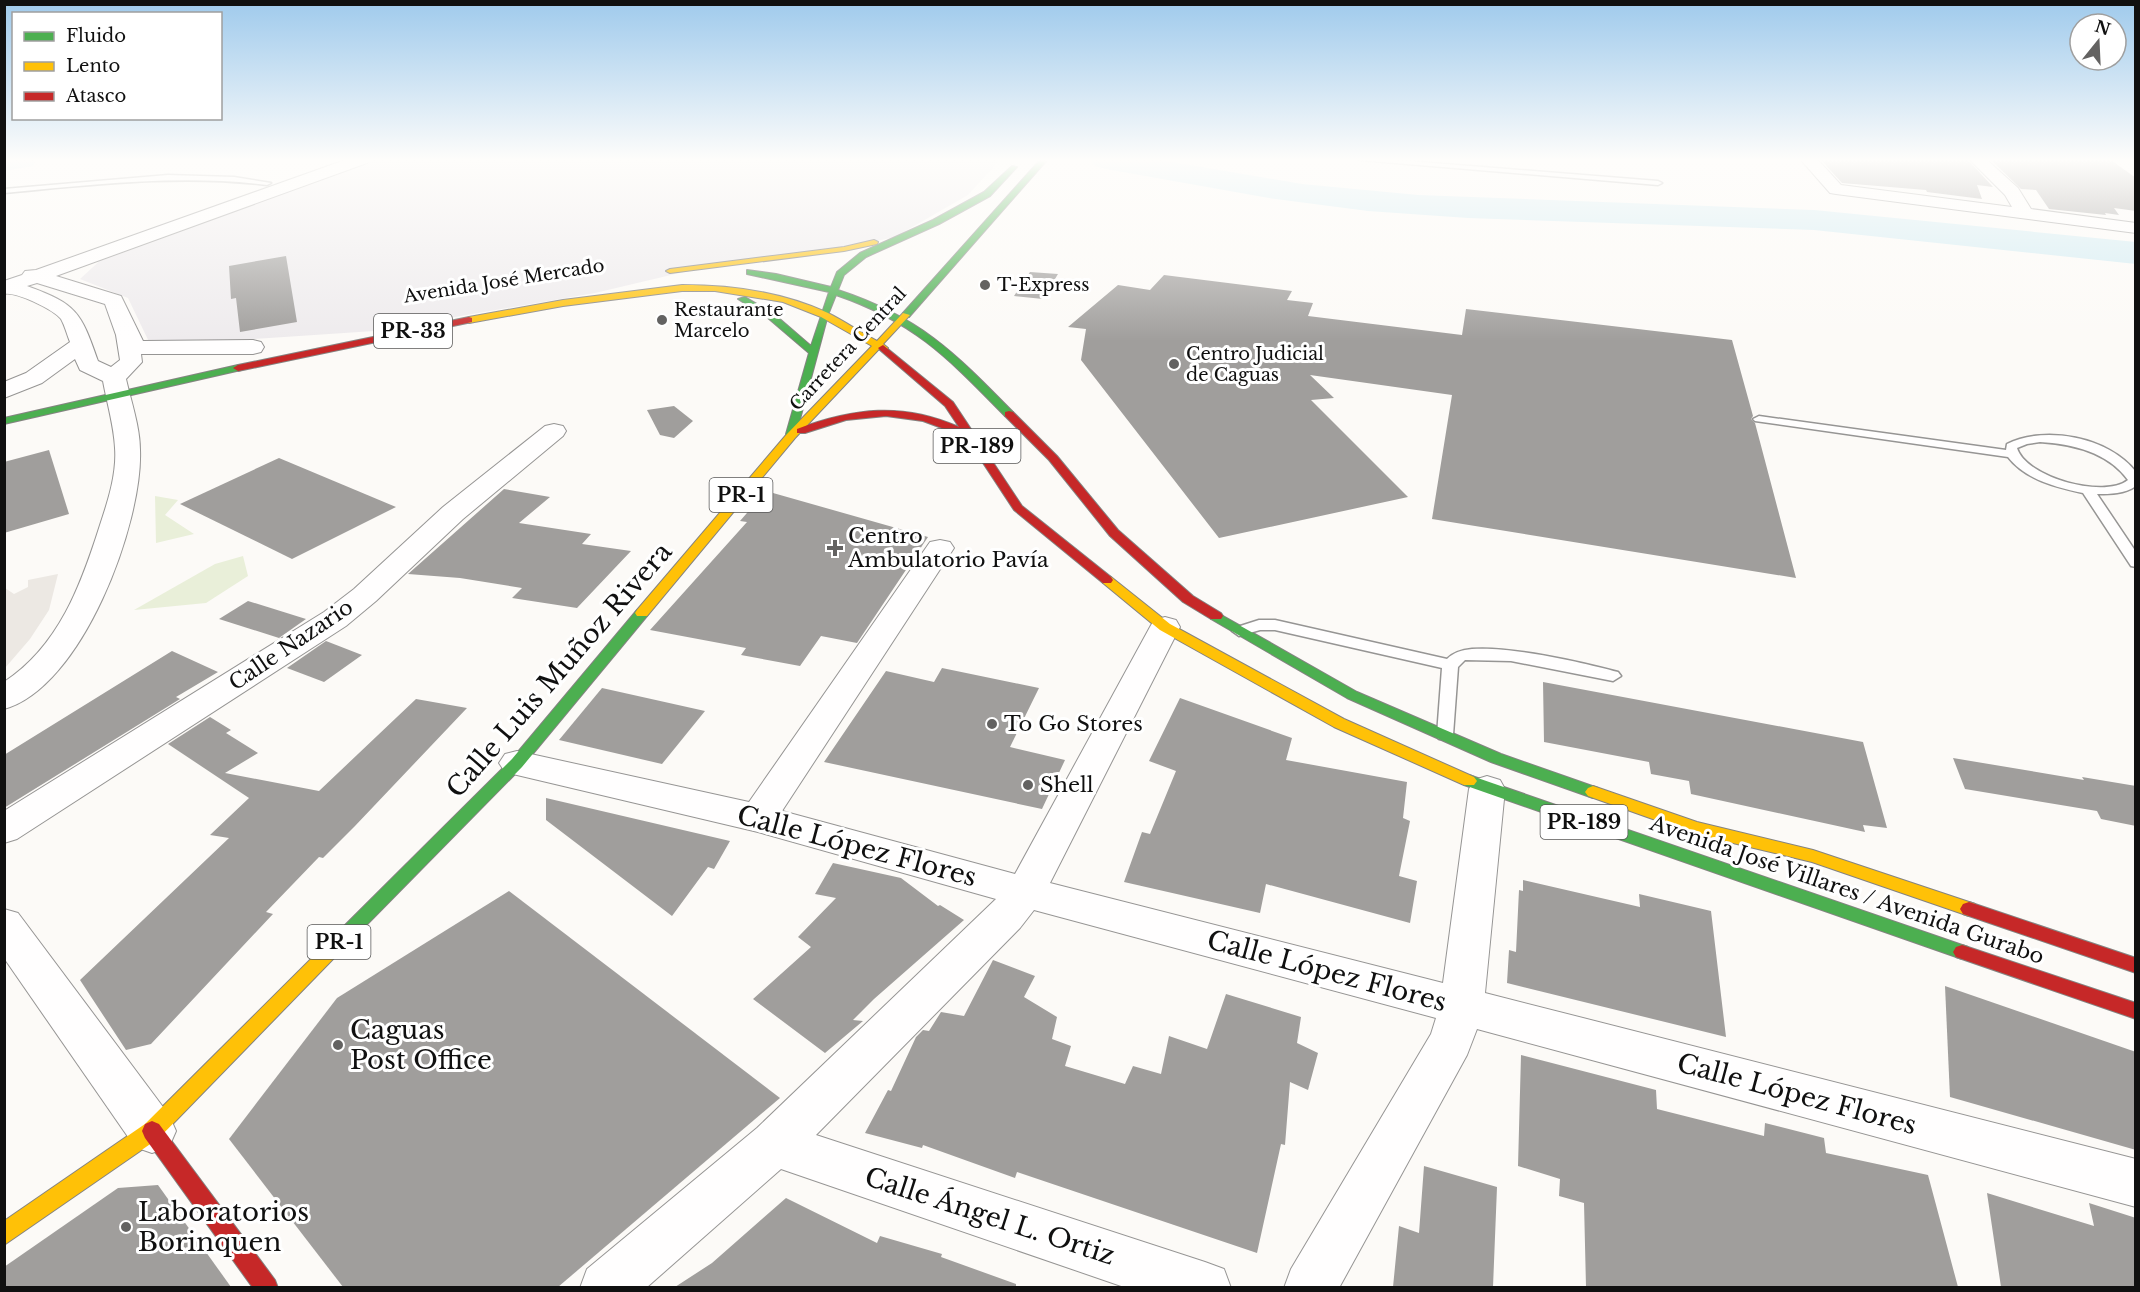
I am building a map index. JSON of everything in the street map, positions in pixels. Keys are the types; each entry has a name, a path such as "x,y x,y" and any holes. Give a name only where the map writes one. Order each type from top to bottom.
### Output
{"main road":[{"name":"Carretera Central","path":"791,436 824,315 840,274 848,265 896,239 939,220"},
{"name":"Carretera Central","path":"791,436 991,220"},
{"path":"900,320 833,289 786,277 750,272 704,271 655,275 844,249 936,222"},
{"path":"936,306 935,287 939,279"},
{"name":"Avenida José Mercado","path":"469,305 610,282"},
{"path":"715,288 743,299 771,316 814,353"},
{"name":"Avenida José Mercado","path":"4,421 115,381 390,335 563,303 656,290 715,288 785,300 824,315 878,344"},
{"name":"Avenida José Villares / Avenida Gurabo","path":"900,320 946,351 1053,458 1114,532 1188,599 1239,631 1352,695 1496,758 1695,828 1813,856 2136,966"},
{"path":"942,330 946,351"},
{"name":"Avenida José Villares / Avenida Gurabo","path":"878,344 890,351 949,404 1018,508 1165,627 1339,723 1487,789 2136,1011"},
{"path":"184,362 259,346"},
{"path":"4,399 37,392"},
{"path":"791,436 832,419 879,411 927,416 970,435"},
{"name":"Calle Luis Muñoz Rivera","path":"4,1234 152,1131 517,763 791,436"},
{"path":"152,1131 267,1287"}],"street":[{"path":"6,281 168,220"},
{"path":"6,281 36,276 188,220"},
{"path":"2071,220 2136,228"},
{"path":"72,285 79,264 89,255"},
{"path":"36,276 72,285 114,300 127,335 131,362 115,381"},
{"path":"4,698 35,677 81,617 96,584 118,511 126,475 128,449 115,381 88,365 69,313 57,304 6,281"},
{"path":"13,308 69,313"},
{"path":"127,335 135,346 148,349 259,346"},
{"path":"4,391 34,378 81,344"},
{"name":"Calle Nazario","path":"4,829 335,619 365,596 453,513 554,431"},
{"path":"758,818 886,614 925,561"},
{"path":"606,1287 774,1143 1006,916 1025,892 1165,627"},
{"name":"Calle López Flores","path":"517,763 758,818 1025,892 2136,1183"},
{"path":"1310,1287 1451,1041 1461,1006 1487,789"},
{"path":"4,926 152,1131"},
{"name":"Calle Ángel L. Ortiz","path":"774,1143 1205,1287"}],"lane":[{"path":"1759,419 2011,454"},
{"path":"2039,438 2069,441 2115,458 2130,469 2135,480 2128,487 2112,491 2088,490 2038,475 2020,465 2011,454 2011,447 2018,441 2039,438"},
{"path":"2088,490 2136,563"},
{"path":"1239,631 1259,625 1275,625 1450,665"},
{"path":"1445,735 1450,665 1461,656 1470,654 1500,656 1613,676"}],"shaded area":[{"path":"204,220 924,220 895,237 819,253 709,266 595,293 374,331 151,346 128,298 80,279 105,256"},
{"path":"58,574 49,610 30,639 5,668 5,588 14,594 28,587 28,580"}],"green space":[{"path":"155,496 178,500 165,515 194,534 156,543"},
{"path":"243,556 248,576 206,603 134,610 215,564"}],"building":[{"path":"286,256 297,322 240,332 236,298 231,299 229,266"},
{"path":"1030,272 1058,274 1043,299 1014,296"},
{"path":"1164,275 1292,291 1287,300 1313,303 1308,316 1462,335 1466,309 1732,340 1753,416 1751,419 1755,423 1796,578 1432,519 1452,395 1310,375 1334,398 1311,400 1408,497 1219,538 1081,360 1086,329 1068,327 1118,285 1150,290"},
{"path":"674,406 693,421 674,438 660,435 647,410"},
{"path":"49,450 69,514 4,533 4,462"},
{"path":"279,458 396,507 292,559 180,504"},
{"path":"504,489 550,497 519,523 591,534 582,544 631,551 577,608 512,598 522,588 460,578 408,574"},
{"path":"766,491 928,537 857,643 821,636 800,666 741,655 746,648 650,630 747,522 740,521"},
{"path":"248,601 306,619 279,638 219,619"},
{"path":"326,641 362,655 324,682 287,668"},
{"path":"172,651 218,672 176,697 180,699 4,808 4,755"},
{"path":"942,668 1039,688 1010,747 1065,760 1042,809 824,762 886,671 934,682"},
{"path":"1543,682 1863,742 1887,828 1863,825 1865,832 1691,794 1689,781 1651,774 1649,762 1544,742"},
{"path":"602,688 705,711 662,764 559,740"},
{"path":"1180,698 1292,738 1286,760 1407,782 1403,818 1410,821 1399,876 1417,881 1410,923 1266,884 1260,913 1124,882 1142,832 1150,834 1176,771 1149,761"},
{"path":"416,699 467,708 355,826 323,858 319,857 266,912 273,914 151,1044 126,1050 80,980 229,838 210,835 249,798 168,744 210,717 231,730 226,733 258,753 225,773 319,791"},
{"path":"1953,758 2084,780 2082,777 2136,786 2136,826 2101,819 2097,811 1965,789"},
{"path":"546,798 730,841 714,869 708,867 672,916 546,820"},
{"path":"833,863 901,878 938,906 940,905 964,920 874,999 853,1020 863,1021 825,1053 753,999 811,947 798,937 836,898 815,894"},
{"path":"1523,880 1640,907 1639,894 1711,911 1726,1037 1507,983 1509,950 1516,952 1519,890 1523,891"},
{"path":"509,891 780,1098 558,1287 343,1287 229,1139 337,998"},
{"path":"993,960 1035,976 1024,997 1057,1017 1052,1039 1071,1046 1065,1066 1125,1084 1133,1066 1161,1074 1169,1036 1207,1049 1226,994 1301,1017 1297,1043 1318,1053 1308,1090 1290,1082 1285,1145 1281,1144 1257,1253 1017,1172 1015,1178 923,1145 922,1148 865,1133 888,1090 891,1091 916,1037 923,1030 929,1031 941,1012 964,1016"},
{"path":"1945,986 2136,1052 2136,1150 1950,1097"},
{"path":"1521,1055 1656,1090 1657,1109 1764,1136 1765,1123 1824,1138 1826,1153 1928,1175 1958,1287 1586,1287 1584,1203 1559,1196 1560,1179 1518,1166"},
{"path":"1424,1166 1497,1187 1493,1287 1393,1287 1399,1226 1419,1233"},
{"name":"Laboratorios Borinquen","path":"158,1185 231,1287 4,1287 4,1267 118,1188"},
{"path":"1987,1193 2094,1226 2089,1203 2136,1218 2136,1287 2001,1287"},
{"path":"786,1198 877,1243 880,1236 942,1254 941,1257 1016,1284 1016,1287 675,1287 712,1263"}],"waterway":[{"path":"1817,220 2136,253"}],"traffic: fast":[{"path":"791,434 824,315 840,274 863,255 939,220"},
{"path":"906,315 990,220"},
{"path":"750,272 829,289 904,321 947,352 1009,414"},
{"path":"742,299 771,316 814,353"},
{"path":"4,421 238,368"},
{"path":"329,952 517,763 642,613"},
{"path":"1216,616 1352,695 1496,758 1593,792"},
{"path":"1469,781 1962,952"}],"traffic: slow":[{"path":"670,271 844,249 874,242"},
{"path":"469,320 563,303 682,288 715,288 785,300 824,315 883,348"},
{"path":"642,613 791,436 906,315"},
{"path":"1107,580 1165,627 1339,723 1469,781"},
{"path":"1593,792 1695,828 1813,856 1969,909"},
{"path":"4,1234 152,1131 329,952"}],"traffic: jam":[{"path":"238,368 469,320"},
{"path":"883,348 949,404 1018,508 1107,580"},
{"path":"801,431 845,417 886,413 906,414 926,419 969,435"},
{"path":"1009,414 1053,458 1114,533 1188,599 1216,616"},
{"path":"1969,909 2136,966"},
{"path":"1962,952 2136,1011"},
{"path":"152,1131 267,1288"}],"place":[{"name":"T-Express","path":"985,285"},
{"name":"Restaurante Marcelo","path":"662,320"},
{"name":"Centro Judicial de Caguas","path":"1174,364"},
{"name":"Centro Ambulatorio Pavía","path":"835,548"},
{"name":"To Go Stores","path":"992,724"},
{"name":"Shell","path":"1028,785"},
{"name":"Caguas Post Office","path":"338,1045"},
{"name":"Laboratorios Borinquen","path":"126,1227"}]}
